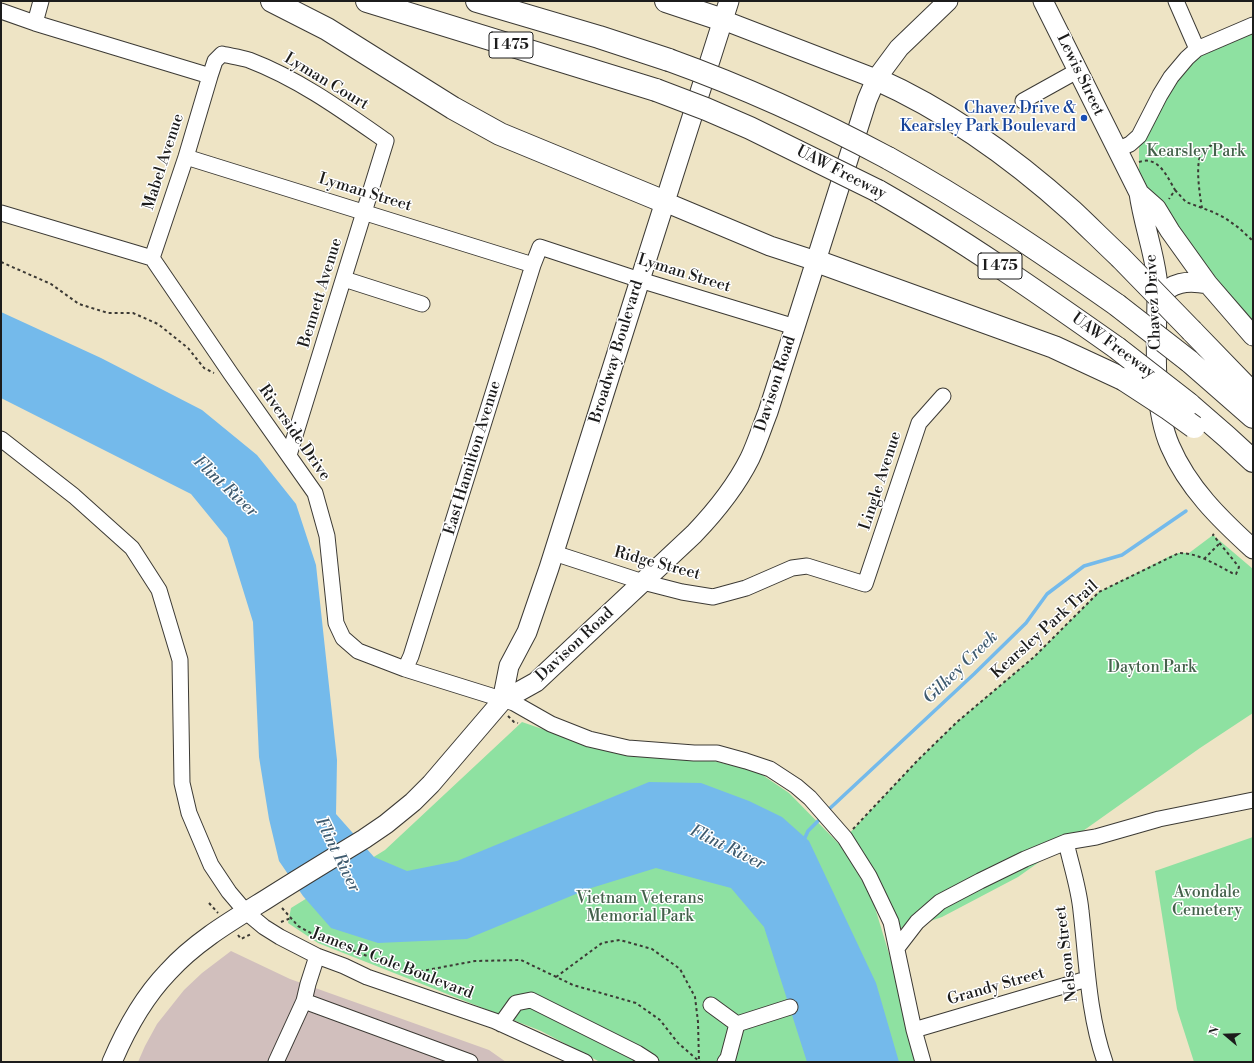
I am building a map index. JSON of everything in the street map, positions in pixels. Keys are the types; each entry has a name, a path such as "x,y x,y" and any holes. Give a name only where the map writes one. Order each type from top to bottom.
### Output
{"highway":[{"path":"272,1 326,28 446,104 500,134 665,202"},
{"name":"UAW Freeway","path":"366,1 656,90 750,128 878,191 937,225 976,250 1117,348 1189,404 1227,436 1253,462"},
{"name":"I 475","path":"477,1 599,37 710,75 767,99 888,158 919,175 996,223 1117,305 1189,361 1253,417"},
{"path":"666,1 726,11"},
{"path":"876,80 933,108 959,124 1007,157 1072,211 1120,257 1253,394"},
{"path":"816,261 1054,347 1122,379 1168,409 1253,469"}],"main road":[{"path":"898,48 929,1"},
{"name":"Davison Road","path":"502,701 536,682 643,582 711,517 738,479 750,457 768,412 867,100 876,80 898,48 948,1"},
{"name":"Lewis Street","path":"1043,1 1117,150"},
{"name":"Broadway Boulevard","path":"502,701 509,666 527,632 554,553 726,11"},
{"path":"726,11 876,80"},
{"name":"Chavez Drive","path":"1117,150 1139,193 1142,216 1148,230 1155,262 1157,298 1157,375 1164,427 1170,445 1178,463 1204,501 1253,549"},
{"name":"Chavez Drive","path":"1139,193 1156,208 1170,231 1208,284 1253,336"},
{"path":"665,202 770,246 816,261"},
{"path":"1157,298 1165,291 1182,283 1193,281 1208,284"},
{"path":"112,1062 132,1021 156,986 169,971 200,943 286,886 386,824 413,802 431,784 502,701"}],"street":[{"path":"35,23 41,1"},
{"path":"1176,1 1197,49"},
{"path":"1,11 35,23 210,76"},
{"path":"1117,150 1130,144 1139,136 1171,77 1187,58 1197,49 1253,25"},
{"name":"Lyman Court","path":"210,76 215,61 222,54 247,59 293,80 341,109 386,141"},
{"path":"1023,101 1077,71"},
{"name":"Mabel Avenue","path":"152,258 186,156 210,76"},
{"name":"Bennett Avenue","path":"289,455 386,141"},
{"name":"Lyman Street","path":"186,156 534,265"},
{"path":"1,213 152,258"},
{"name":"Lyman Street","path":"540,247 640,280 795,326"},
{"name":"East Hamilton Avenue","path":"405,669 414,649 540,247"},
{"name":"Riverside Drive","path":"152,258 315,493 327,536 336,623 343,638 358,651 405,669 514,704 551,724 589,739 628,748 694,753 717,753 770,769 796,786 810,798 841,832 869,876 891,922 914,1030 923,1062"},
{"path":"344,279 422,304"},
{"name":"Lingle Avenue","path":"865,584 919,423 943,396"},
{"name":"James P Cole Boulevard","path":"1,439 74,496 132,548 159,590 180,660 182,783 189,813 211,865 229,892 246,912 264,927 280,937 317,956 344,966 367,977 501,1024 556,1056 584,1062"},
{"name":"Ridge Street","path":"554,553 643,582 682,592 713,597 746,588 792,568 806,566 865,584"},
{"path":"897,948 917,922 940,902 1025,859 1066,842 1096,837 1159,819 1253,800"},
{"name":"Nelson Street","path":"1066,842 1081,909 1087,979 1098,1041 1104,1062"},
{"path":"276,1062 304,1001 317,956"},
{"name":"Grandy Street","path":"914,1030 1087,979"},
{"path":"501,1024 516,1003 531,1000 637,1053 651,1062"},
{"path":"304,1001 470,1062"},
{"path":"711,1005 737,1024"},
{"path":"737,1024 790,1007"},
{"path":"725,1062 728,1058 737,1024"}],"path":[{"path":"1202,208 1198,174 1200,155 1203,149 1220,142"},
{"path":"1139,162 1148,160 1156,163 1167,175 1175,190 1186,202 1225,218 1253,241"},
{"path":"1156,208 1170,199 1175,190"},
{"path":"1,262 51,284 79,304 108,313 133,313 158,324 188,348 204,368 224,377 231,374"},
{"name":"Kearsley Park Trail","path":"841,832 924,755 957,722 1034,657 1099,592 1179,553 1189,553 1236,574 1239,567 1213,535 1215,530"},
{"path":"1204,559 1220,544"},
{"path":"291,918 298,926 318,937 411,973 475,961 521,960 573,985 636,1003 660,1020 678,1043 700,1061"},
{"path":"556,977 566,971 586,953 602,943 620,940 652,949 680,969 695,997 700,1061"}],"shaded area":[{"path":"231,951 290,979 489,1050 506,1062 138,1062 157,1024 184,990 202,973"}],"green space":[{"name":"Kearsley Park","path":"1253,25 1253,333 1139,193 1139,136 1178,67"},
{"name":"Dayton Park","path":"1213,535 1253,569 1253,713 1200,748 1018,877 942,917 910,928 901,928 891,922 845,838 918,760 957,722 1034,657 1099,592 1170,556 1179,553 1189,553"},
{"name":"Vietnam Veterans Memorial Park","path":"522,722 606,751 714,761 758,772 789,793 843,848 872,898 894,970 915,1062 600,1062 541,1031 318,943 288,923 291,908 385,850"},
{"name":"Avondale Cemetery","path":"1253,837 1253,1062 1194,1062 1177,1009 1155,871"}],"water":[{"name":"Flint River","path":"1,312 101,358 202,410 257,455 296,504 316,565 337,760 336,814 374,857 407,871 457,861 649,782 701,783 749,801 782,817 809,841 876,983 899,1062 807,1062 764,927 731,888 656,868 588,889 467,939 378,943 331,928 303,896 279,861 269,819 259,757 253,622 227,538 191,494 1,398"}],"waterway":[{"name":"Gilkey Creek","path":"826,812 974,674 1026,623 1047,594 1084,566 1122,555 1186,511"},
{"name":"Gilkey Creek","path":"803,842 808,831 822,817"}],"place":[{"name":"Chavez Drive & Kearsley Park Boulevard","path":"1084,118"}]}
